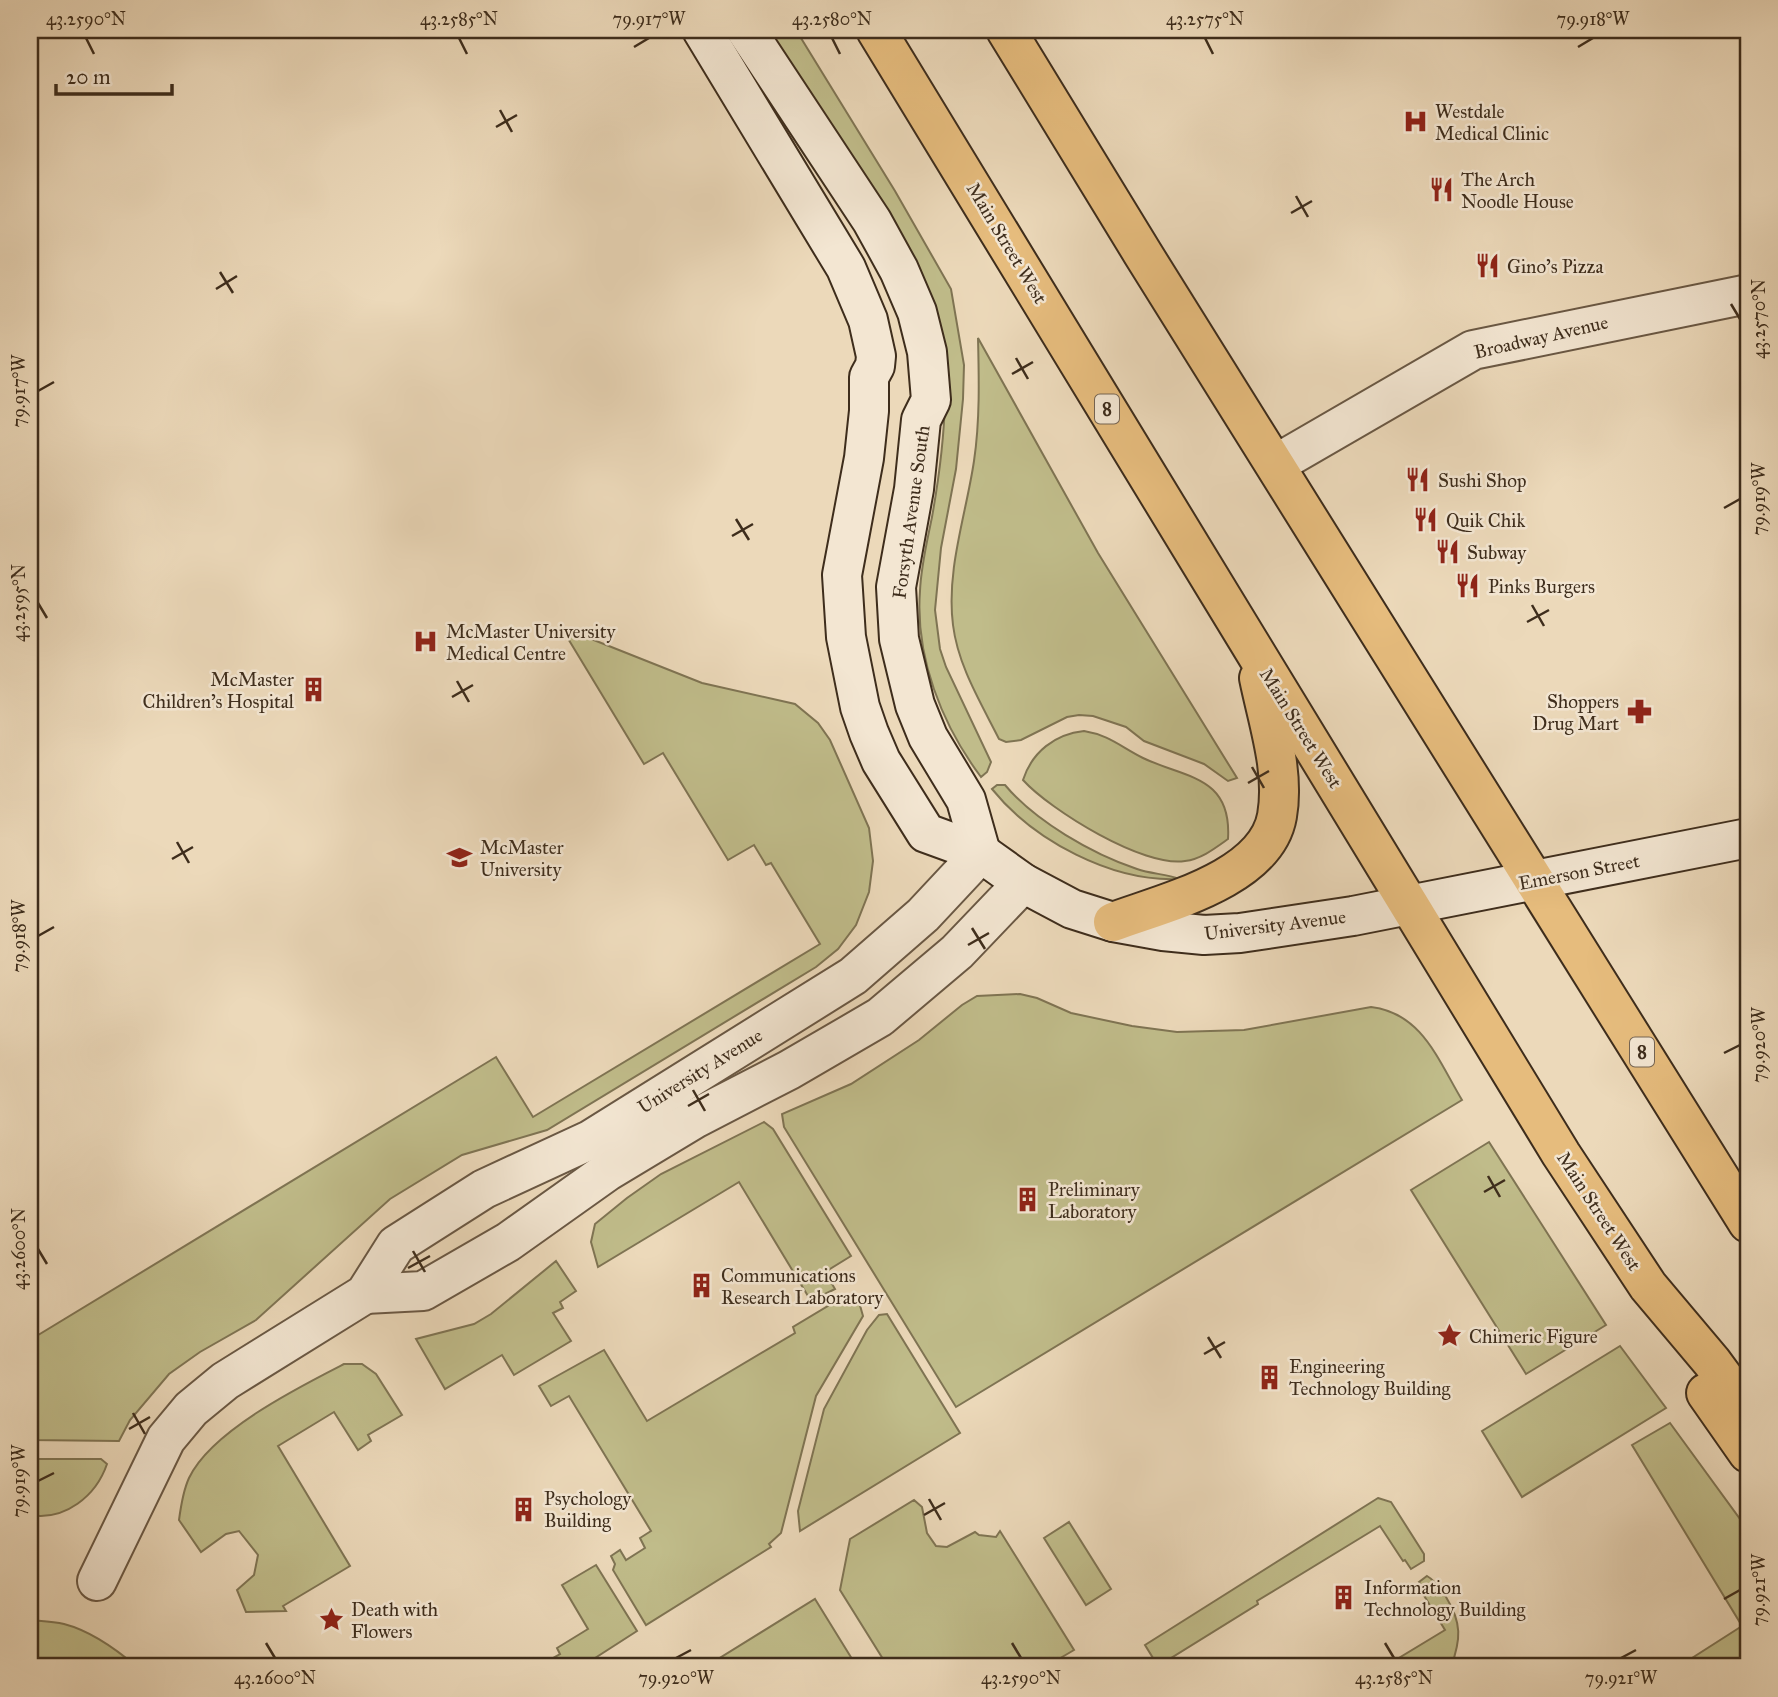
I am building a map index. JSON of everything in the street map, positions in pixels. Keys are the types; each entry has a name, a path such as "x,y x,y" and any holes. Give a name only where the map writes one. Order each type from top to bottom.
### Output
{"main road":[{"name":"Main Street West","path":"876,30 1561,1154 1648,1286 1712,1362 1748,1411"},
{"name":"8","path":"1006,30 1748,1223"},
{"path":"1114,922 1216,884 1239,871 1257,853 1271,833 1277,817 1278,770 1254,652"},
{"path":"1648,1286 1694,1375 1748,1453"}],"street":[{"path":"702,30 846,268 868,320 876,356 875,366 869,377 864,458 842,575 846,637 860,707 881,761 926,833 981,853"},
{"name":"Forsyth Avenue South","path":"746,30 872,221 899,270 928,352 931,400 921,420 914,489 896,587 899,639 915,705 928,737 966,800 981,853"},
{"name":"Broadway Avenue","path":"1276,464 1473,349 1748,293"},
{"name":"Emerson Street","path":"1409,905 1748,838"},
{"name":"University Avenue","path":"97,1581 166,1439 191,1409 225,1381 365,1294 396,1245 484,1189 590,1140 853,976 923,915 981,853 1023,883 1072,909 1114,922 1163,932 1205,935 1240,933 1409,905"},
{"name":"University Avenue","path":"365,1294 423,1291 508,1241 608,1171 696,1118 789,1070 880,1017 957,952 1023,883"}],"shaded area":[{"path":"760,30 796,30 895,191 951,289 964,365 963,399 956,469 941,548 935,610 940,649 946,667 991,762 987,772 981,777 943,713 922,641 921,582 939,473 945,400"},
{"path":"978,338 1098,553 1237,778 1228,781 1204,764 1144,741 1126,727 1093,716 1067,717 1021,740 1006,742 999,739 971,684 953,625 954,563 976,446 979,400"},
{"path":"561,627 702,683 795,704 818,723 830,740 869,828 873,861 869,892 856,925 838,949 816,967 547,1130 462,1155 390,1199 256,1320 200,1352 169,1374 130,1420 119,1441 30,1440 30,1340 496,1057 533,1117 820,944 771,863 766,865 754,845 728,860 663,753 644,764"},
{"path":"1084,731 1108,738 1143,758 1202,782 1214,791 1222,802 1227,818 1228,839 1207,853 1185,861 1167,861 1146,856 1075,821 1023,780 1032,761 1046,746 1064,736"},
{"path":"997,785 1005,785 1048,823 1102,855 1137,869 1179,879 1127,874 1076,855 1052,841 1009,808 992,789"},
{"path":"1020,994 1037,998 1071,1013 1177,1032 1244,1030 1371,1007 1389,1011 1403,1018 1427,1041 1462,1100 956,1407 784,1127 782,1114 851,1084 919,1040 977,996"},
{"path":"764,1122 773,1129 851,1256 825,1272 835,1289 811,1301 739,1182 598,1267 591,1242 595,1224 661,1174"},
{"path":"1489,1142 1606,1325 1526,1374 1411,1190"},
{"path":"556,1261 576,1291 560,1302 563,1308 553,1313 571,1341 514,1375 502,1355 445,1389 416,1339 474,1324 491,1314"},
{"path":"851,1297 859,1302 863,1316 816,1396 781,1533 769,1544 771,1547 646,1625 613,1570 615,1564 611,1556 620,1550 626,1560 645,1548 640,1538 651,1531 569,1396 551,1406 539,1386 604,1350 647,1421 795,1333 793,1327 838,1300"},
{"path":"887,1314 960,1433 800,1531 798,1511 824,1409 867,1330 879,1315"},
{"path":"1620,1346 1666,1408 1522,1497 1482,1431"},
{"path":"344,1364 362,1364 376,1374 402,1415 368,1435 371,1441 358,1450 334,1412 278,1446 350,1566 283,1606 286,1611 246,1612 237,1590 254,1575 258,1555 239,1531 226,1534 201,1552 179,1520 187,1483 200,1461 236,1427 281,1398"},
{"path":"1670,1423 1748,1530 1748,1667 1678,1667 1742,1626 1632,1445"},
{"path":"30,1459 101,1459 107,1464 95,1486 78,1504 67,1510 43,1516 30,1515"},
{"path":"1378,1498 1391,1502 1424,1554 1424,1561 1411,1569 1380,1526 1257,1601 1258,1604 1158,1666 1145,1645"},
{"path":"914,1500 922,1507 927,1533 936,1546 947,1547 975,1532 996,1537 1000,1531 1074,1650 1045,1667 888,1667 840,1590 850,1539"},
{"path":"1069,1522 1111,1589 1086,1605 1044,1538"},
{"path":"596,1565 637,1631 581,1667 537,1667 560,1654 557,1648 588,1629 562,1585"},
{"path":"1427,1576 1446,1597 1455,1615 1458,1639 1451,1667 1384,1667 1445,1630 1423,1594 1425,1592 1419,1582"},
{"path":"815,1599 857,1667 705,1667"},
{"path":"30,1620 60,1623 84,1631 112,1647 137,1667 30,1667"}],"place":[{"name":"Westdale Medical Clinic","path":"1415,122"},
{"name":"The Arch Noodle House","path":"1441,190"},
{"name":"Gino's Pizza","path":"1487,266"},
{"name":"Sushi Shop","path":"1418,480"},
{"name":"Quik Chik","path":"1426,520"},
{"name":"Subway","path":"1447,552"},
{"name":"Pinks Burgers","path":"1468,586"},
{"name":"McMaster University Medical Centre","path":"426,642"},
{"name":"McMaster Children's Hospital","path":"314,690"},
{"name":"Shoppers Drug Mart","path":"1639,712"},
{"name":"McMaster University","path":"460,858"},
{"name":"Preliminary Laboratory","path":"1028,1200"},
{"name":"Communications Research Laboratory","path":"701,1286"},
{"name":"Chimeric Figure","path":"1449,1336"},
{"name":"Engineering Technology Building","path":"1269,1377"},
{"name":"Psychology Building","path":"524,1509"},
{"name":"Information Technology Building","path":"1344,1598"},
{"name":"Death with Flowers","path":"331,1620"}]}
